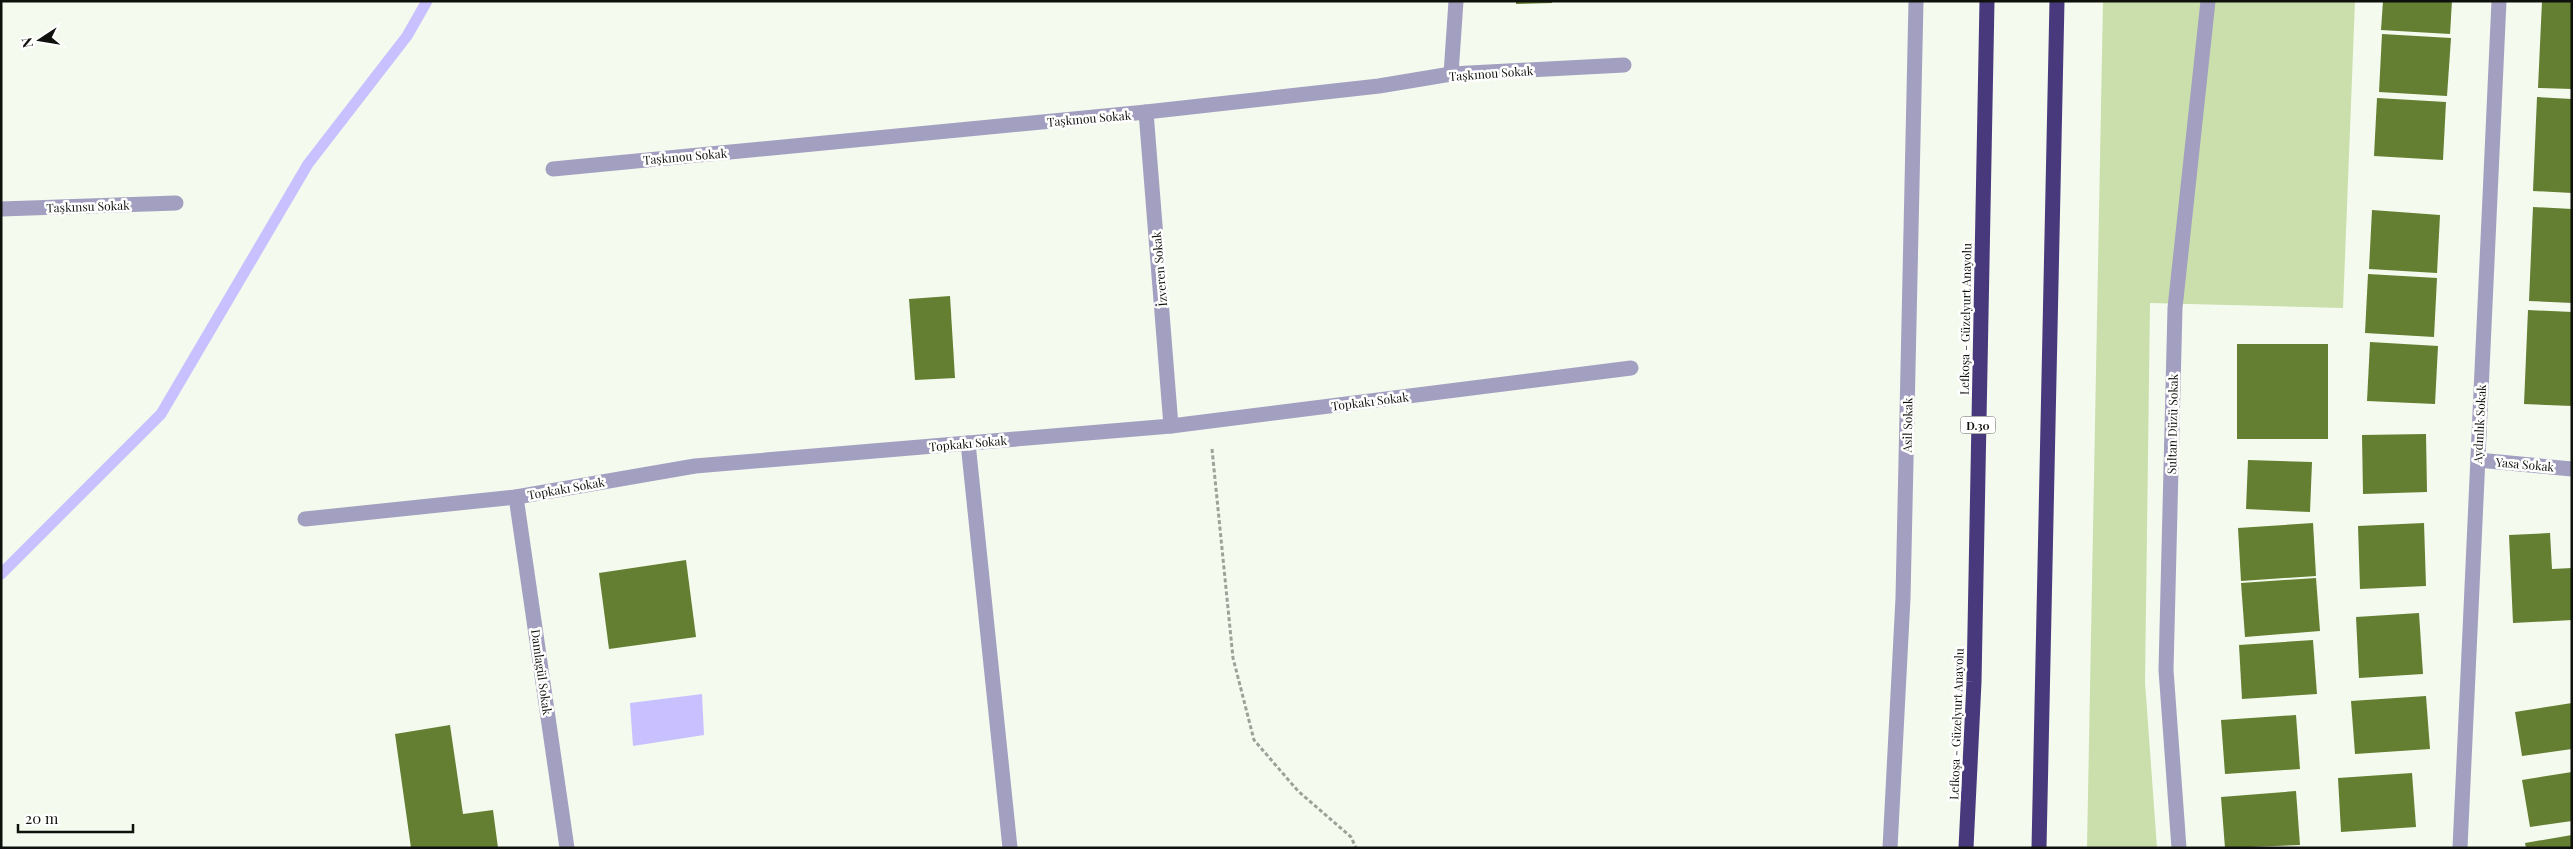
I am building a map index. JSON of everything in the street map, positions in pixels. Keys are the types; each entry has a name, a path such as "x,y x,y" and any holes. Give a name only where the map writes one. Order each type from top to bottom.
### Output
{"highway":[{"name":"Lefkoşa - Güzelyurt Anayolu","path":"1966,848 1974,682 1987,1"},
{"path":"2039,848 2057,1"}],"street":[{"path":"1450,74 1456,1"},
{"name":"Asil Sokak","path":"1890,848 1903,598 1916,1"},
{"name":"Sultan Düzü Sokak","path":"2179,848 2166,670 2175,308 2208,1"},
{"name":"Aydınlık Sokak","path":"2460,848 2499,1"},
{"name":"Taşkınou Sokak","path":"553,169 1146,112 1379,86 1450,74 1624,65"},
{"name":"İzveren Sokak","path":"1146,112 1171,426"},
{"name":"Taşkınsu Sokak","path":"1,209 176,203"},
{"name":"Topkakı Sokak","path":"305,520 516,497 695,466 1171,426 1631,368"},
{"path":"968,443 1010,848"},
{"name":"Yasa Sokak","path":"2478,460 2572,468"},
{"name":"Damlagül Sokak","path":"516,497 567,848"}],"path":[{"path":"1209,421 1233,658 1254,740 1298,791 1352,837 1356,848"}],"green space":[{"path":"2103,1 2355,1 2343,308 2150,303 2145,682 2157,848 2087,848"}],"shaded area":[{"path":"702,694 704,735 633,746 630,703"}],"building":[{"path":"1516,1 1552,1 1552,3 1516,4"},
{"path":"2383,1 2452,1 2450,34 2381,30"},
{"path":"2542,1 2572,1 2572,89 2538,88"},
{"path":"2382,34 2451,38 2447,96 2379,92"},
{"path":"2537,97 2572,99 2572,193 2533,191"},
{"path":"2377,98 2446,102 2443,160 2374,156"},
{"path":"2533,207 2572,209 2572,303 2529,301"},
{"path":"2372,210 2440,215 2437,273 2369,269"},
{"path":"2368,274 2437,278 2434,337 2365,333"},
{"path":"950,296 955,378 915,380 909,299"},
{"path":"2528,310 2572,312 2572,406 2524,404"},
{"path":"2370,342 2438,346 2435,404 2367,401"},
{"path":"2237,344 2328,344 2328,439 2237,439"},
{"path":"2426,434 2427,492 2363,494 2362,435"},
{"path":"2248,460 2312,462 2310,512 2246,509"},
{"path":"2313,523 2316,576 2241,581 2238,528"},
{"path":"2424,523 2426,586 2360,589 2358,526"},
{"path":"2550,533 2552,569 2572,568 2572,620 2513,623 2509,535"},
{"path":"686,560 696,637 609,649 599,573"},
{"path":"2316,578 2320,631 2245,637 2241,583"},
{"path":"2419,613 2423,674 2359,678 2356,617"},
{"path":"2313,640 2317,694 2242,699 2239,645"},
{"path":"2426,696 2430,749 2355,754 2351,701"},
{"path":"2572,703 2572,749 2522,756 2515,712"},
{"path":"2296,715 2300,769 2225,774 2221,720"},
{"path":"450,725 463,814 493,810 498,848 411,848 395,734"},
{"path":"2572,772 2572,821 2530,827 2522,780"},
{"path":"2412,773 2416,827 2341,832 2338,778"},
{"path":"2296,791 2300,845 2225,848 2221,797"},
{"path":"2572,835 2572,848 2526,848 2525,843"}],"waterway":[{"path":"1,574 161,414 308,164 407,36 427,1"}]}
